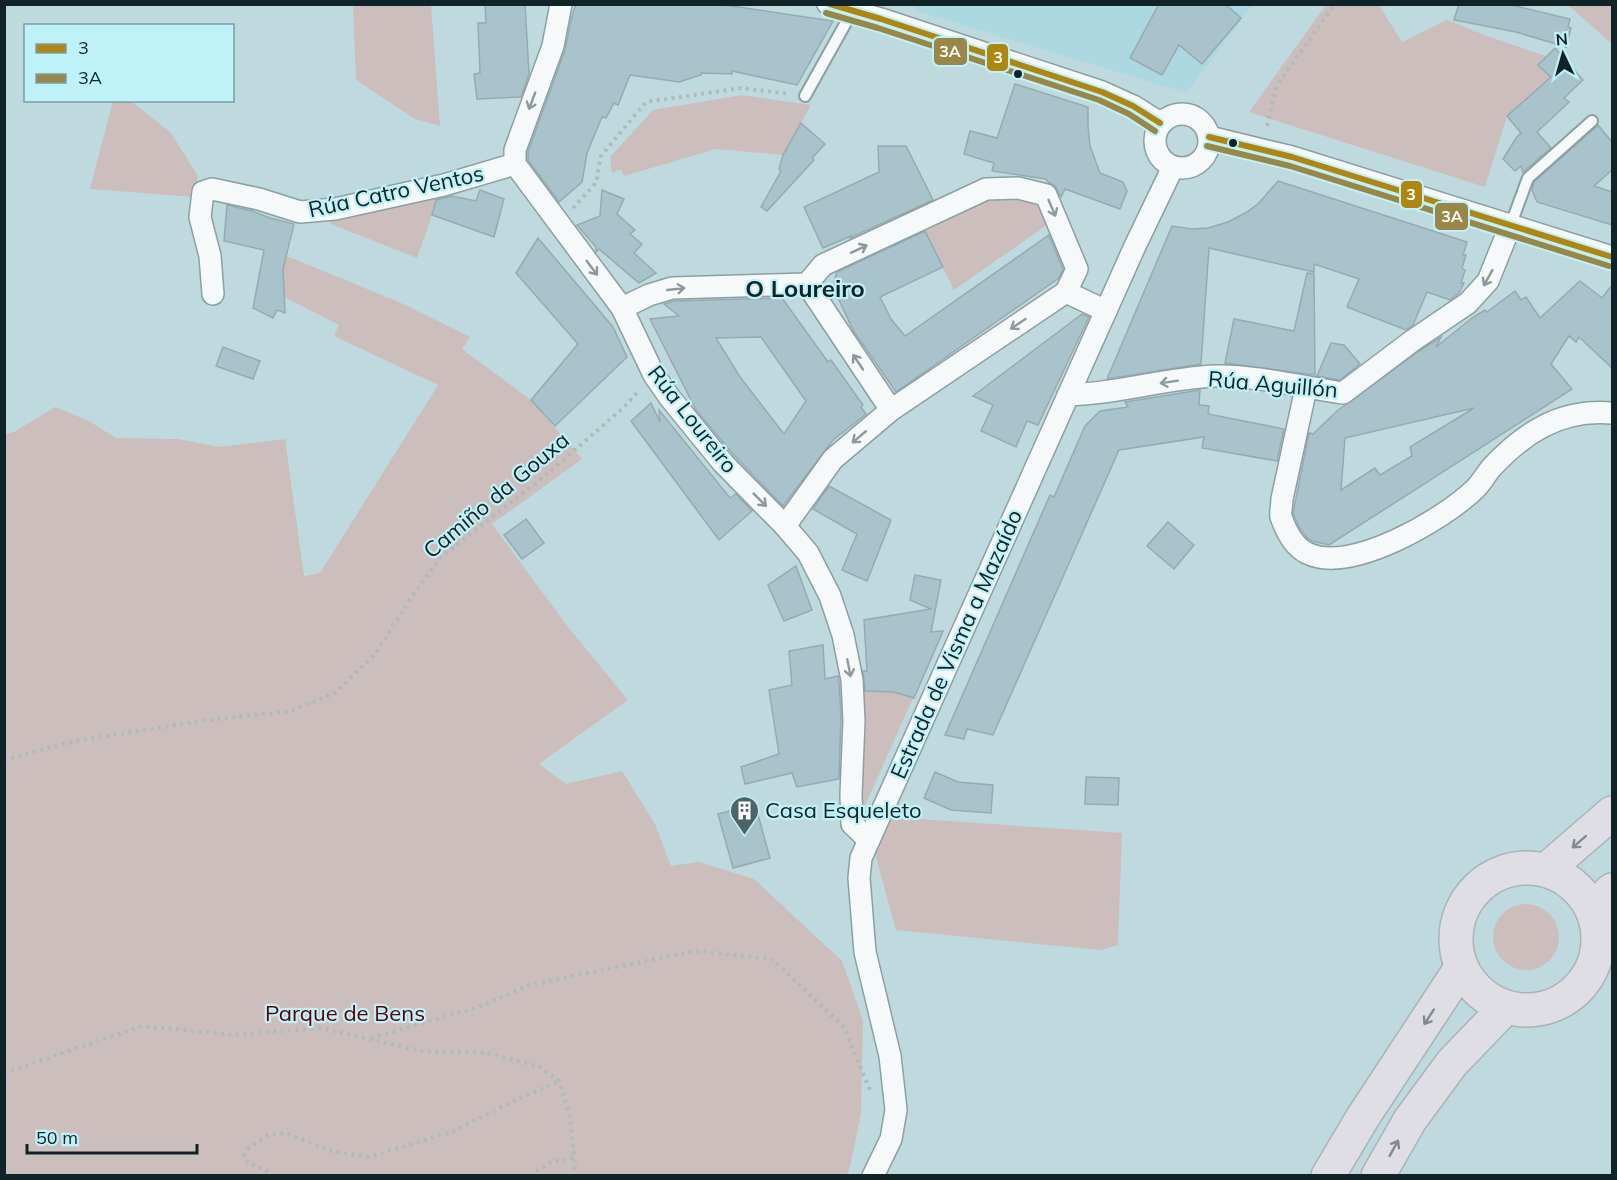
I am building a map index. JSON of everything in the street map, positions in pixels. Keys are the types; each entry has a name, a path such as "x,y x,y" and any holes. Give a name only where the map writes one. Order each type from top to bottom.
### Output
{"highway":[{"path":"1546,870 1612,813"},
{"path":"1525,868 1546,870 1565,879 1581,892 1602,900 1598,948 1593,967 1583,984 1567,999 1548,1008 1527,1011 1505,1008 1487,999 1471,985 1461,968 1455,949 1455,930 1460,912 1470,895 1485,881 1504,871 1525,868"},
{"path":"1328,1176 1363,1117 1461,968"},
{"path":"1378,1176 1410,1120 1452,1063 1505,1008"}],"street":[{"path":"515,164 515,150 523,124 553,46 561,4"},
{"path":"828,4 853,10 1101,92 1133,106 1161,123"},
{"path":"1172,115 1192,116 1203,125 1209,138 1207,151 1199,162 1187,168 1173,167 1161,159 1155,146 1156,131 1161,123 1172,115"},
{"path":"1209,138 1292,157 1612,257"},
{"name":"Rúa Catro Ventos","path":"213,294 210,256 200,217 203,192 212,189 259,199 300,212 335,209 444,185 515,164"},
{"name":"Rúa Loureiro","path":"515,164 621,308 654,375 723,462 808,553 830,596 843,635 852,680 854,721 852,824 869,840"},
{"name":"Estrada de Visma a Mazaído","path":"873,1176 891,1139 896,1110 890,1056 865,952 859,879 861,858 1106,310 1173,167"},
{"path":"621,308 649,295 672,288 807,284 823,265 986,189 1018,188 1046,195 1077,269 1066,292 891,410 832,459 785,526"},
{"name":"Rúa Aguillón","path":"1068,395 1126,390 1165,382 1217,376 1343,393 1412,341 1468,303 1488,281 1510,224"},
{"path":"807,284 891,410"},
{"path":"1066,292 1106,310"},
{"path":"1306,388 1282,499 1281,515 1297,549 1325,558 1370,552 1439,516 1475,489 1510,448 1540,428 1574,415 1612,413"}],"lane":[{"path":"806,96 853,10"},
{"path":"1510,224 1528,177 1592,121"}],"path":[{"path":"1267,126 1277,85 1335,4"},
{"path":"566,215 596,183 601,156 646,102 741,88 806,96"},
{"name":"Camiño da Gouxa","path":"4,760 75,741 201,721 291,711 335,693 375,654 415,592 441,557 546,475 622,410 654,375"},
{"path":"369,1039 479,1007 530,985 694,951 772,959 843,1026 873,1097 895,1100"},
{"path":"4,1072 142,1026 234,1035 321,1028 421,1051 487,1053 540,1066 559,1081 570,1117 576,1176"},
{"path":"274,1176 247,1162 244,1155 249,1148 268,1135 286,1133 331,1151 369,1157 452,1132 559,1081"},
{"path":"530,1176 551,1162 574,1157"}],"shaded area":[{"path":"916,4 1253,5 1186,93 913,10"}],"green space":[{"path":"353,5 431,5 440,126 415,119 356,80"},
{"path":"1326,5 1379,5 1402,42 1447,20 1569,64 1507,116 1485,187 1249,112"},
{"path":"1568,5 1612,5 1612,44"},
{"path":"742,95 811,105 783,155 716,149 624,176 621,169 612,173 610,157 653,110"},
{"path":"113,102 132,102 171,133 198,176 194,197 90,189"},
{"path":"438,193 417,258 331,224 332,213"},
{"path":"1013,194 1040,206 1051,222 954,290 925,231 995,195"},
{"name":"Parque de Bens","path":"287,256 401,303 470,337 462,349 531,400 582,459 492,524 568,627 628,700 539,764 566,784 622,771 655,824 671,866 699,862 754,879 842,961 863,1020 861,1114 849,1171 845,1176 5,1176 5,434 14,432 55,407 89,421 116,438 178,439 219,447 285,439 304,576 320,573 438,385 334,336 339,325 284,297 283,268"},
{"path":"857,692 894,692 913,698 860,817"},
{"path":"889,817 1122,833 1118,945 1100,950 896,930 875,854"},
{"path":"1526,904 1538,907 1549,914 1556,925 1559,937 1556,949 1549,960 1538,967 1526,970 1514,967 1503,960 1496,949 1493,937 1496,925 1503,914 1514,907"}],"building":[{"path":"485,4 525,4 529,74 521,97 477,99 474,74 480,73 478,23 486,23"},
{"path":"576,4 718,4 833,21 797,85 732,71 732,74 701,73 701,75 679,82 630,75 618,105 614,103 606,118 602,117 587,153 582,182 559,202 528,160 528,152 565,50"},
{"path":"1159,4 1225,4 1241,18 1202,64 1179,45 1162,75 1130,58"},
{"path":"1459,4 1507,4 1570,19 1568,27 1571,28 1566,47 1516,32 1454,20"},
{"path":"1555,48 1583,80 1564,98 1569,102 1537,132 1551,148 1523,172 1521,166 1515,171 1503,159 1521,133 1507,116 1551,77 1538,65"},
{"path":"1015,84 1088,107 1090,146 1100,173 1123,182 1127,191 1120,209 1065,189 1061,197 1055,186 1046,179 992,171 994,163 964,154 970,131 997,138"},
{"path":"801,123 825,144 812,158 814,160 767,211 761,207 781,171 779,169 783,155"},
{"path":"1598,125 1612,142 1612,170 1594,186 1612,192 1612,225 1537,202 1532,190 1534,182"},
{"path":"878,146 906,146 933,200 823,248 804,207 879,172"},
{"path":"1278,181 1467,242 1462,268 1465,270 1461,283 1464,283 1459,293 1450,300 1427,292 1413,325 1406,330 1347,307 1359,279 1314,264 1314,272 1209,248 1201,364 1107,379 1172,226 1192,229 1208,228 1228,222 1259,203"},
{"path":"480,190 504,199 494,237 432,215 436,200 452,196 476,201"},
{"path":"602,190 624,199 617,214 635,230 630,234 642,244 634,253 656,273 639,283 599,249 596,252 596,247 577,225 600,216"},
{"path":"227,205 294,224 283,269 285,313 277,310 273,318 253,308 264,250 224,241"},
{"path":"925,231 943,267 880,297 891,319 905,336 1049,235 1063,269 1059,278 896,392 853,330 839,300 834,285 835,278 837,272"},
{"path":"538,238 613,327 627,357 555,426 531,400 578,344 516,273"},
{"path":"1307,273 1314,274 1315,375 1225,363 1234,319 1294,331"},
{"path":"1580,281 1602,298 1612,285 1612,368 1579,337 1576,342 1569,336 1551,364 1572,389 1329,545 1307,538 1293,513 1309,433 1313,434 1337,411 1419,351 1441,337 1436,347 1472,318 1485,310 1487,312 1515,291 1521,300 1526,297 1540,318","holes":["1474,408 1410,447 1412,456 1380,475 1375,468 1341,490 1345,438"]},
{"path":"782,298 828,362 831,360 863,405 861,407 866,414 833,440 783,506 733,454 696,410 650,319 679,316 664,304 674,301","holes":["761,337 806,401 784,434 740,377 716,338"]},
{"path":"1082,314 1089,317 1038,425 1027,421 1016,447 981,431 993,405 973,396"},
{"path":"1331,343 1344,345 1360,364 1340,380 1317,376"},
{"path":"223,347 260,361 253,379 216,366"},
{"path":"1200,390 1199,405 1209,406 1208,414 1284,429 1277,461 1202,448 1204,437 1119,450 993,735 967,729 964,739 945,735 1050,495 1054,497 1085,426 1100,411 1128,407 1125,402"},
{"path":"651,403 660,422 659,410 730,498 736,494 752,511 719,540 631,421"},
{"path":"829,486 891,520 867,581 842,570 857,534 813,509"},
{"path":"526,519 544,543 522,559 504,535"},
{"path":"1168,522 1194,545 1174,569 1147,546"},
{"path":"796,566 812,610 784,621 768,585"},
{"path":"915,575 941,580 931,632 943,631 914,698 894,692 865,691 863,671 867,671 864,620 931,609 910,600"},
{"path":"823,645 825,679 838,676 839,682 841,715 839,779 797,787 792,773 745,784 741,767 779,754 769,690 792,685 789,651"},
{"path":"935,772 958,782 993,785 991,813 951,810 924,798"},
{"path":"1086,777 1119,778 1118,805 1085,804"},
{"name":"Casa Esqueleto","path":"755,804 770,858 733,868 718,814"}],"transit line":[{"name":"3","path":"830,4 1102,92 1133,106 1160,123"},
{"name":"3A","path":"826,13 1099,100 1129,114 1155,131"},
{"name":"3","path":"1209,137 1292,157 1612,257"},
{"name":"3A","path":"1207,146 1290,166 1609,266"}],"place":[{"name":"Casa Esqueleto","path":"744,836"}],"district":[{"name":"O Loureiro","path":"805,288"}]}
